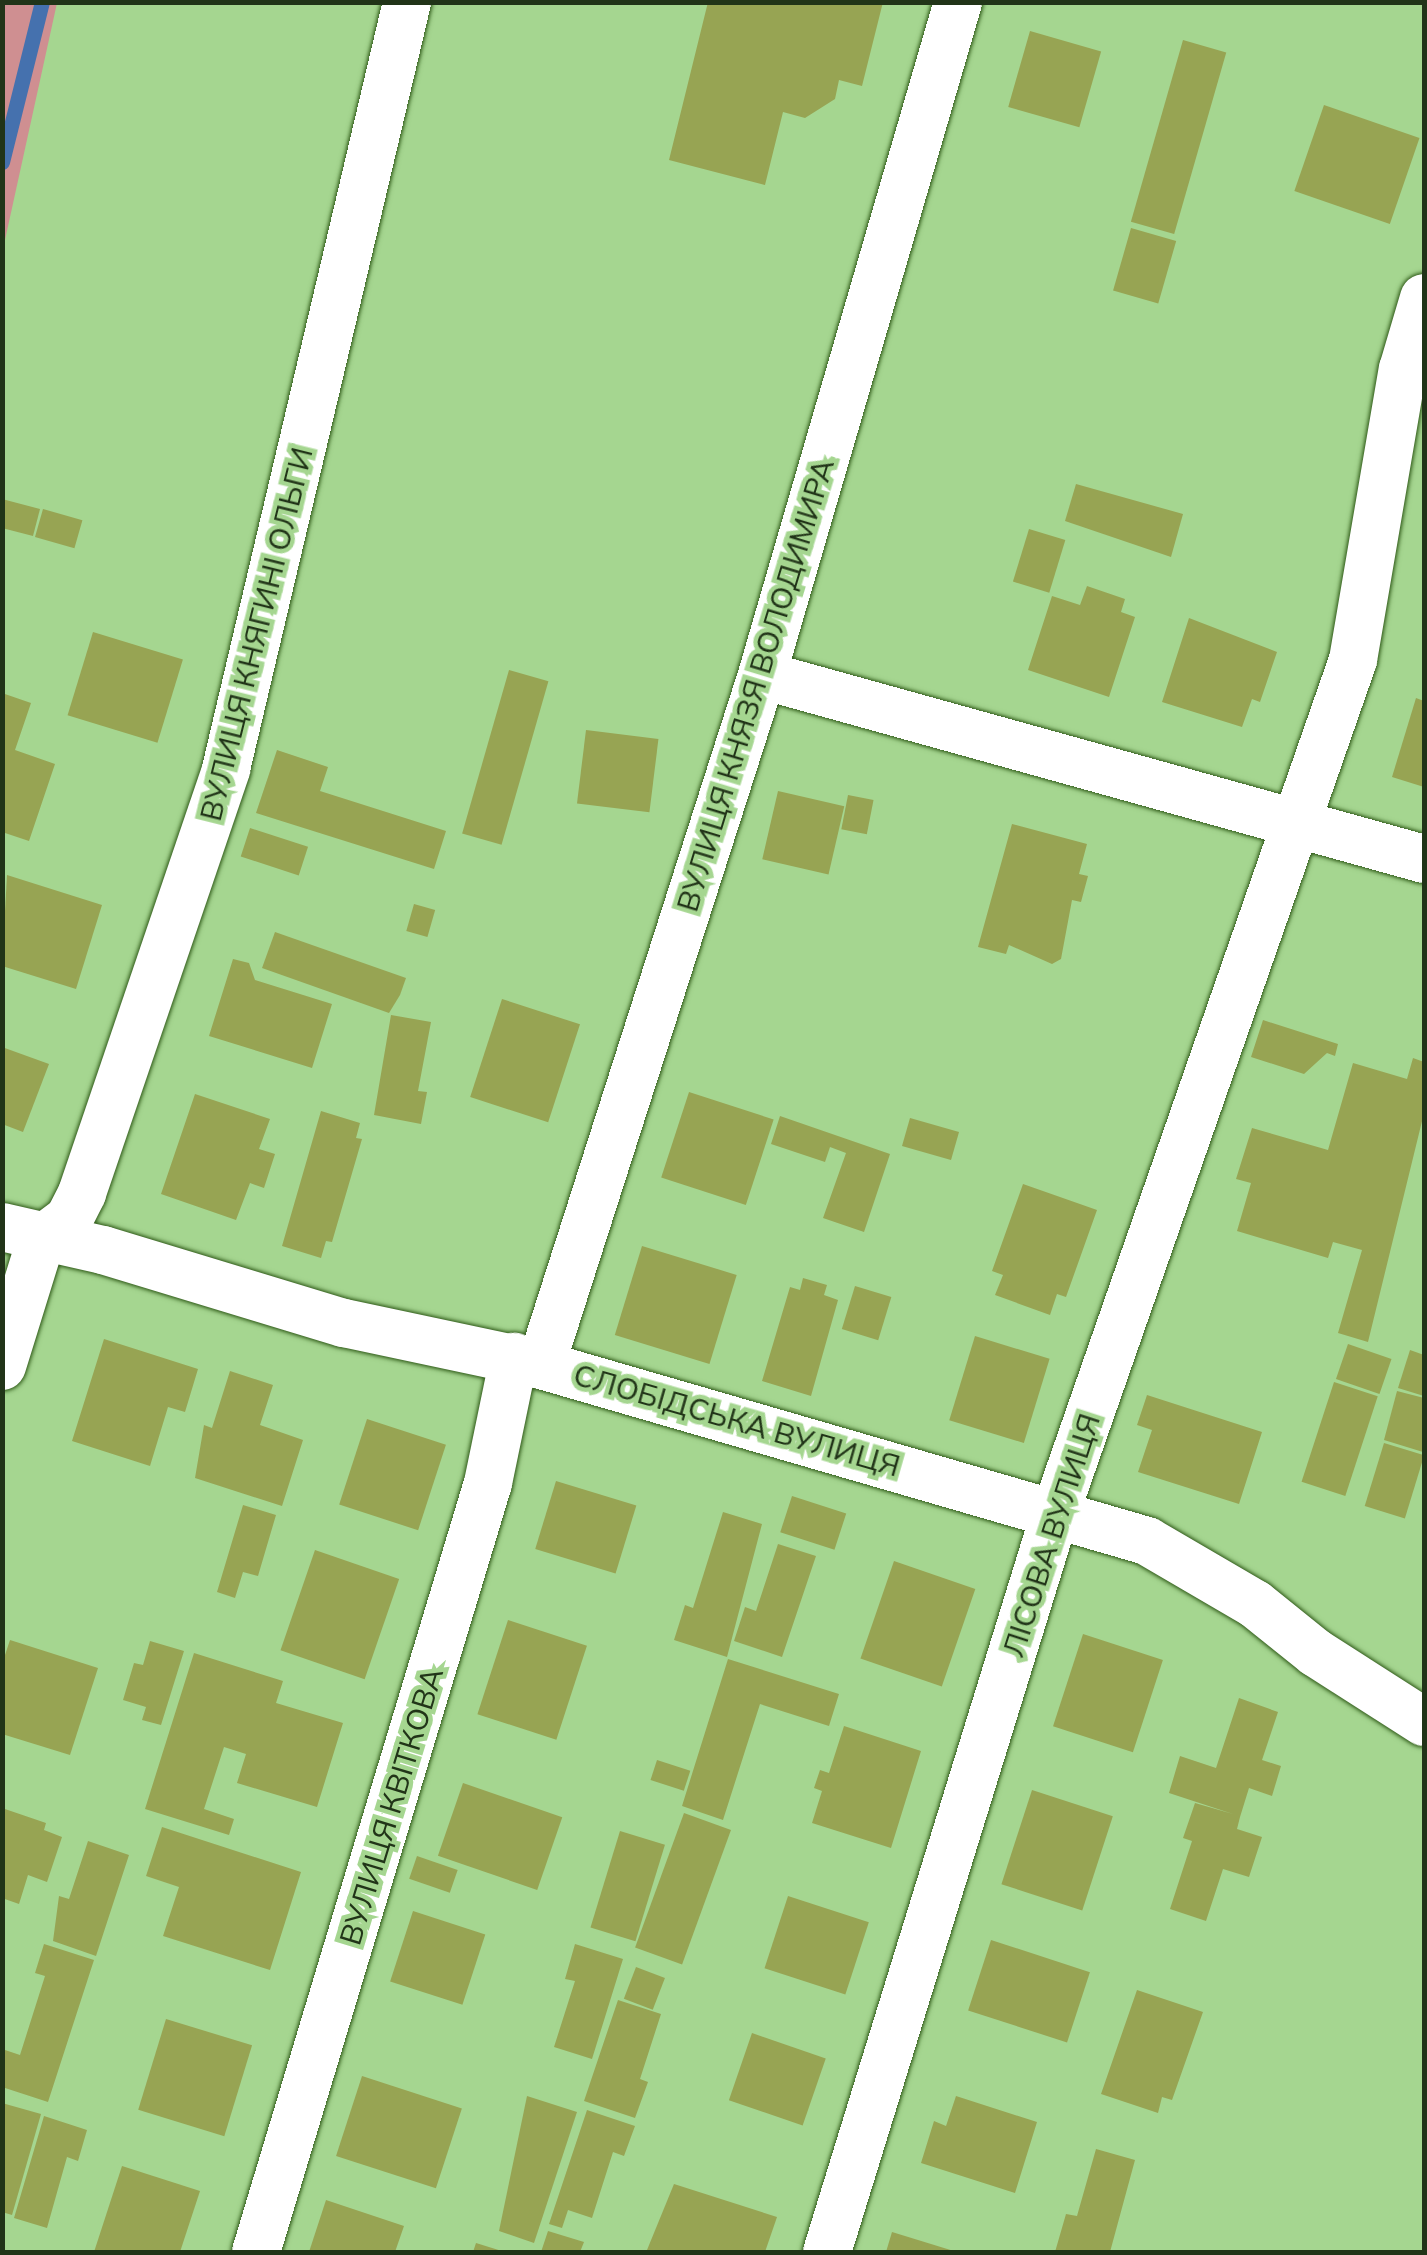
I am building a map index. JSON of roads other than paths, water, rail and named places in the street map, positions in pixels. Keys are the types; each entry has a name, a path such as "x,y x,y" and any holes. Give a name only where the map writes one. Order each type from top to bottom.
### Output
{"street":[{"name":"ВУЛИЦЯ КНЯГИНІ ОЛЬГИ","path":"22,1234 69,1219 82,1193 226,769 407,2"},
{"name":"ВУЛИЦЯ КНЯЗЯ ВОЛОДИМИРА","path":"528,1361 762,675 958,2"},
{"name":"ЛІСОВА ВУЛИЦЯ","path":"827,2252 1056,1511 1354,660 1403,369 1424,298"},
{"path":"762,675 1424,859"},
{"name":"СЛОБІДСЬКА ВУЛИЦЯ","path":"22,1234 104,1250 344,1323 528,1361 1056,1511 1147,1541 1202,1572 1424,1722"},
{"path":"2,1366 22,1234"},
{"name":"ВУЛИЦЯ КВІТКОВА","path":"256,2252 528,1361"}],"waterway":[{"path":"2,162 42,2"}]}
